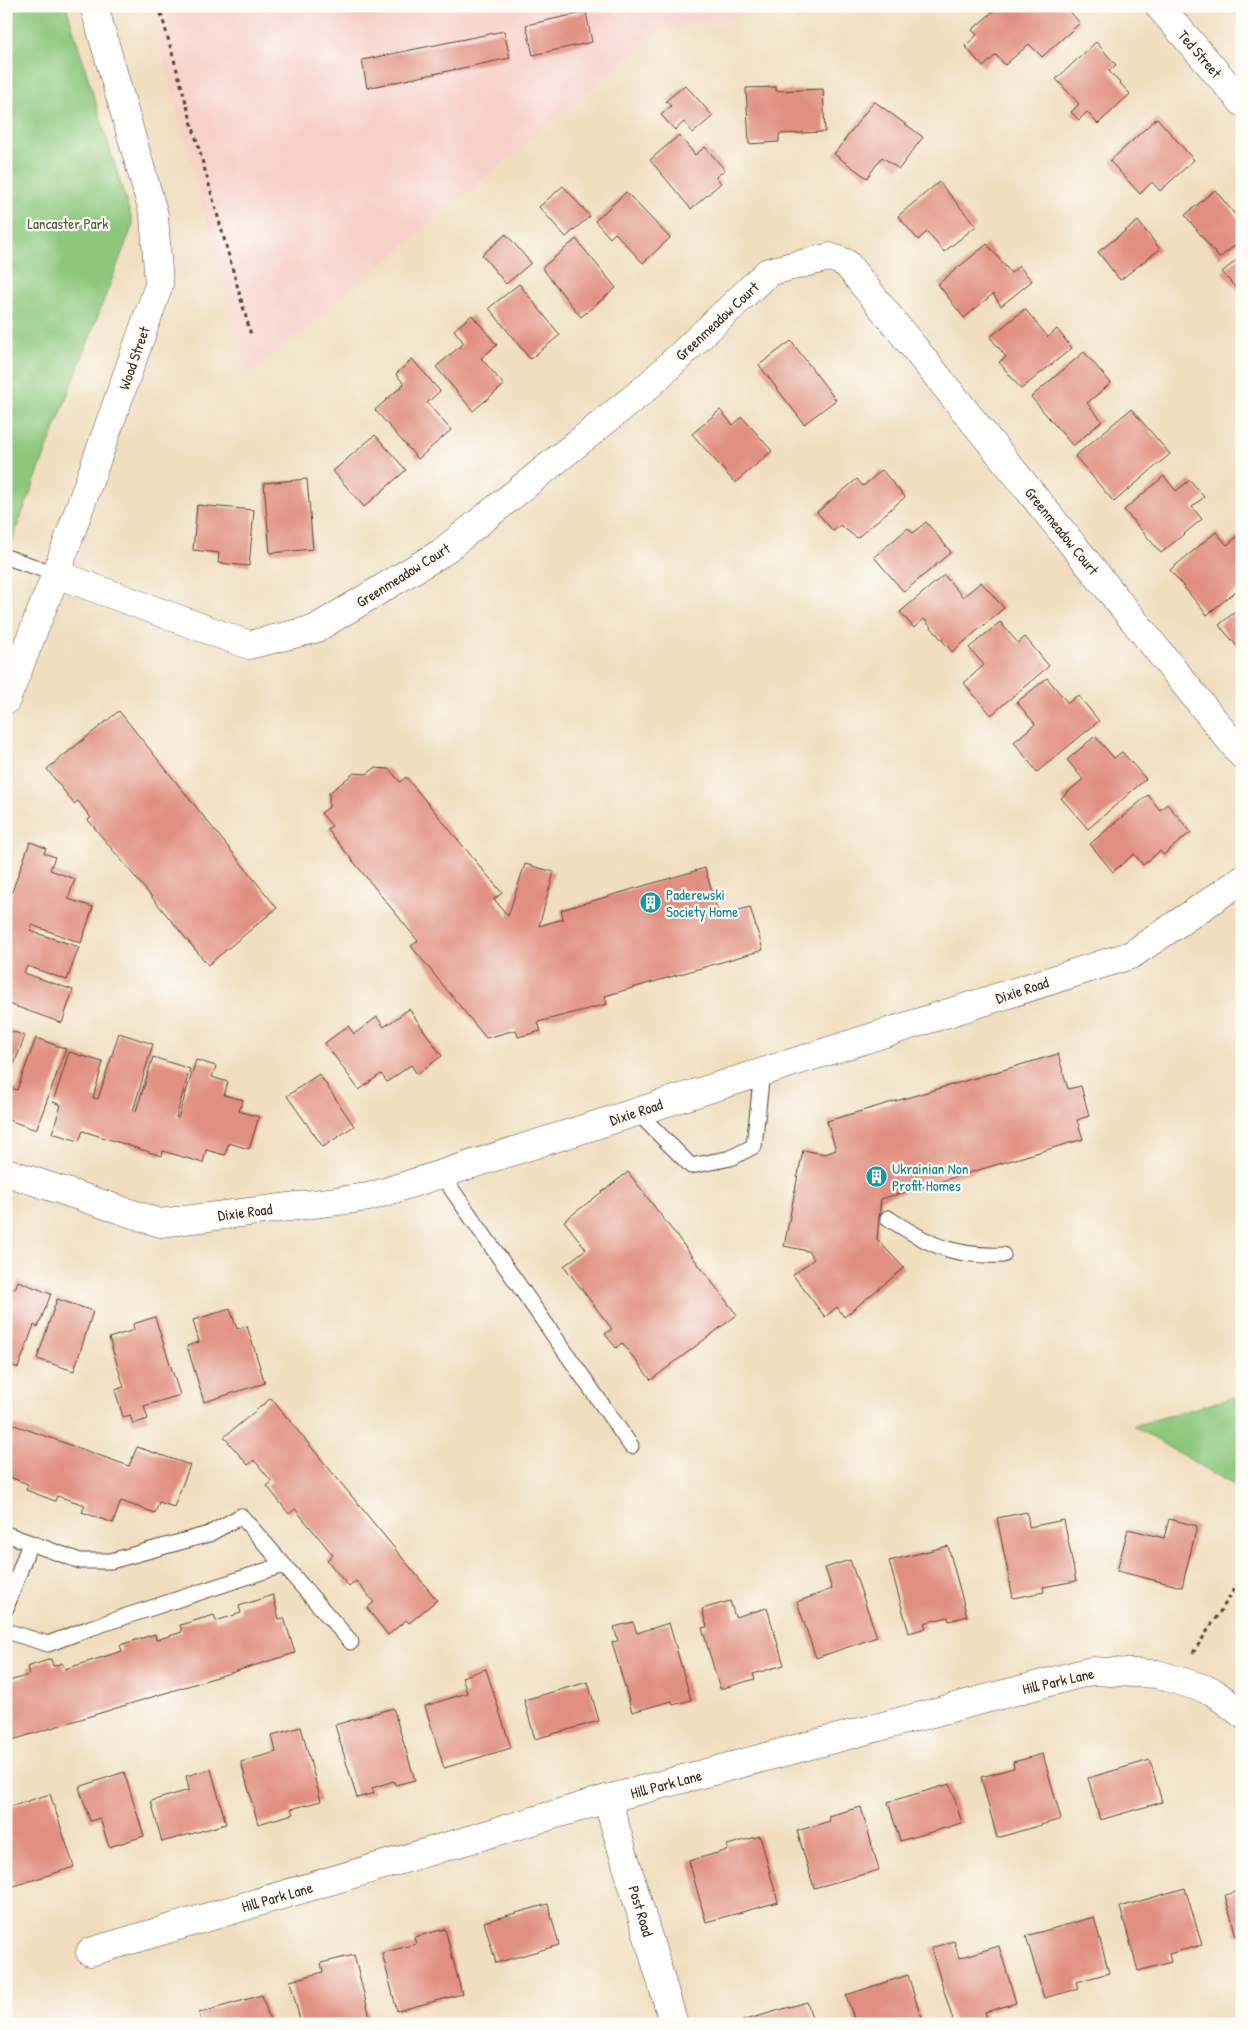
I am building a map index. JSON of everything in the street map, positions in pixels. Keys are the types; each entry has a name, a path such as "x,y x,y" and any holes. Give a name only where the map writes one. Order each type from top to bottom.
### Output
{"street":[{"name":"Wood Street","path":"6,700 56,574 159,285 154,215 94,6"},
{"name":"Ted Street","path":"1159,6 1242,102"},
{"name":"Greenmeadow Court","path":"56,574 249,645 315,629 441,553 646,388 768,272 830,257 846,263 1242,755"},
{"name":"Dixie Road","path":"6,1172 160,1223 369,1197 1131,955 1242,880"},
{"name":"Hill Park Lane","path":"90,1952 607,1799 1092,1671 1157,1674 1212,1691 1242,1714"},
{"name":"Post Road","path":"607,1799 674,2024"}],"lane":[{"path":"6,557 56,574"},
{"path":"637,1112 691,1166 731,1158 754,1146 762,1072"},
{"path":"441,1174 631,1446"},
{"path":"888,1218 914,1235 949,1251 979,1256 1003,1255"},
{"path":"6,1534 80,1561 111,1560 209,1534 241,1516 351,1642"},
{"path":"6,1608 30,1543"},
{"path":"6,1631 48,1644 90,1628 283,1565"}],"path":[{"path":"159,6 251,335"},
{"path":"1175,1680 1242,1578"}],"shaded area":[{"path":"149,6 805,6 662,29 248,376"}],"green space":[{"name":"Lancaster Park","path":"6,6 66,6 133,224 6,556"},
{"path":"1242,1395 1242,1490 1133,1426"}],"building":[{"path":"999,6 1065,6 1080,23 1042,57 1029,44 1005,65 996,55 983,67 965,46 977,35 972,30"},
{"path":"586,12 592,42 533,55 526,25"},
{"path":"504,31 510,58 367,88 362,60"},
{"path":"1096,42 1116,65 1109,71 1130,94 1098,124 1087,112 1079,120 1071,112 1079,104 1056,79"},
{"path":"685,85 713,116 693,133 684,122 675,130 661,115 671,106 666,101"},
{"path":"776,87 776,91 823,89 825,132 779,134 779,142 749,144 746,88"},
{"path":"874,101 923,137 899,169 882,157 867,178 834,154"},
{"path":"1157,118 1194,160 1160,191 1152,182 1140,194 1110,161"},
{"path":"679,135 695,155 705,147 725,170 716,177 721,183 691,209 650,160"},
{"path":"939,182 976,226 944,252 927,232 918,240 898,216"},
{"path":"563,186 590,216 566,237 539,207"},
{"path":"1215,190 1242,223 1242,240 1219,258 1185,215"},
{"path":"626,192 670,238 643,263 615,233 610,238 595,221"},
{"path":"1138,221 1160,249 1120,280 1098,252"},
{"path":"506,234 531,263 506,284 482,255"},
{"path":"576,239 616,288 581,317 542,268"},
{"path":"987,244 1011,273 1019,266 1032,281 1001,306 993,294 964,318 938,284"},
{"path":"1242,256 1242,295 1222,272"},
{"path":"519,284 560,335 530,359 489,308"},
{"path":"1025,309 1048,337 1057,329 1072,348 1021,389 999,362 1006,357 990,337"},
{"path":"472,315 497,345 481,358 504,385 473,411 436,367 464,343 454,330"},
{"path":"791,341 836,400 804,424 759,365"},
{"path":"1084,352 1111,383 1087,403 1102,421 1073,446 1031,397"},
{"path":"412,359 440,391 427,403 451,430 418,459 375,410 404,384 396,374"},
{"path":"1131,409 1170,454 1114,502 1075,456"},
{"path":"720,410 733,425 742,417 772,451 735,483 692,434"},
{"path":"375,435 406,470 364,507 333,471"},
{"path":"882,470 905,497 857,538 840,525 833,531 817,512 857,479 863,486"},
{"path":"1164,476 1176,491 1190,480 1204,497 1192,507 1202,519 1161,553 1124,510"},
{"path":"307,479 313,549 270,553 264,483"},
{"path":"197,505 254,510 249,566 218,563 219,553 193,550"},
{"path":"926,522 951,552 904,592 874,557 908,528 913,533"},
{"path":"1216,532 1227,545 1242,533 1242,586 1207,615 1170,570"},
{"path":"944,575 963,597 981,582 1004,608 952,652 924,619 914,628 900,612"},
{"path":"1242,606 1242,652 1219,625"},
{"path":"1000,622 1018,643 1025,637 1049,666 991,715 964,683 984,665 969,648"},
{"path":"1047,678 1068,703 1078,695 1099,721 1037,772 1014,742 1035,724 1017,702"},
{"path":"119,711 277,908 208,965 88,820 91,818 78,801 74,804 47,769"},
{"path":"1095,736 1114,758 1122,752 1146,779 1088,829 1061,798 1083,779 1067,760"},
{"name":"Paderewski Society Home","path":"375,768 389,769 400,782 406,777 502,893 494,899 508,916 525,864 554,872 539,926 563,919 561,910 705,868 719,916 750,907 763,950 605,996 607,1004 538,1022 541,1031 518,1037 516,1030 486,1038 411,946 418,941 327,829 332,826 321,813 329,807 329,793 354,773 367,774"},
{"path":"1148,795 1160,810 1167,804 1191,832 1163,855 1160,851 1143,865 1134,854 1113,872 1090,844"},
{"path":"30,842 46,848 44,853 55,857 50,870 75,879 68,899 93,907 81,943 32,925 30,931 79,947 67,980 27,966 24,973 73,990 62,1023 6,1003 6,908"},
{"path":"409,1009 442,1056 417,1074 411,1065 387,1082 381,1074 359,1090 325,1043 348,1026 354,1034 377,1017 384,1027"},
{"path":"6,1029 25,1036 6,1085"},
{"path":"119,1033 153,1044 133,1111 136,1111 153,1057 190,1069 176,1117 178,1118 196,1060 216,1066 212,1077 228,1082 224,1095 243,1100 239,1111 259,1117 249,1149 229,1143 225,1155 206,1150 203,1163 163,1151 162,1156 83,1131 79,1141 52,1133 61,1105 53,1102 69,1052 103,1062 93,1098 98,1099"},
{"path":"36,1038 66,1049 36,1130 6,1119 6,1086 17,1090"},
{"name":"Ukrainian Non Profit Homes","path":"1058,1054 1068,1089 1081,1086 1089,1116 1077,1120 1083,1139 881,1199 877,1239 904,1268 844,1317 837,1307 825,1317 793,1275 814,1259 808,1251 784,1246 803,1150 825,1154 836,1150 827,1121"},
{"path":"319,1074 354,1126 323,1147 287,1096"},
{"path":"628,1172 737,1315 651,1380 622,1343 616,1348 605,1334 612,1329 564,1266 586,1249 564,1221"},
{"path":"18,1281 51,1294 38,1327 34,1325 18,1368 6,1363 6,1285 15,1289"},
{"path":"57,1299 93,1311 74,1371 37,1359"},
{"path":"230,1309 237,1329 247,1326 265,1383 204,1402 187,1346 199,1342 193,1320"},
{"path":"155,1317 180,1395 144,1406 148,1419 133,1424 130,1415 123,1417 115,1390 124,1387 109,1338 134,1330 133,1324"},
{"path":"271,1398 437,1600 409,1623 406,1620 388,1635 367,1608 374,1602 356,1581 349,1587 327,1560 333,1555 295,1509 289,1514 267,1486 272,1482 254,1460 248,1465 224,1437"},
{"path":"6,1422 129,1466 137,1447 190,1465 174,1507 159,1502 155,1513 121,1501 113,1523 82,1512 85,1505 57,1496 55,1501 26,1490 28,1484 6,1476"},
{"path":"1027,1512 1029,1527 1064,1520 1076,1581 1043,1587 1044,1592 1013,1598 997,1518"},
{"path":"1169,1519 1197,1526 1182,1587 1117,1571 1128,1529 1164,1538"},
{"path":"948,1546 967,1616 949,1621 948,1617 924,1623 926,1628 909,1633 889,1561"},
{"path":"850,1560 877,1637 816,1658 797,1602 832,1589 825,1568"},
{"path":"273,1595 279,1619 284,1618 295,1653 6,1742 6,1682 29,1675 27,1667 51,1659 53,1666 62,1663 65,1669 122,1651 120,1645 155,1634 156,1640 182,1632 180,1625 214,1615 216,1621 241,1613 239,1606"},
{"path":"730,1601 735,1617 767,1608 784,1665 753,1674 755,1679 720,1689 702,1628 707,1627 702,1609"},
{"path":"633,1622 637,1633 669,1623 691,1700 673,1705 672,1701 632,1712 612,1642 618,1641 614,1627"},
{"path":"486,1669 511,1748 444,1768 425,1706 467,1693 462,1677"},
{"path":"588,1682 599,1721 535,1739 524,1700"},
{"path":"393,1708 415,1780 395,1785 394,1781 372,1788 374,1793 357,1798 335,1725"},
{"path":"301,1727 321,1801 291,1809 293,1814 258,1824 241,1762 276,1752 272,1735"},
{"path":"1043,1754 1061,1819 997,1838 981,1777 1014,1768 1013,1762"},
{"path":"1150,1760 1162,1802 1100,1820 1088,1778"},
{"path":"211,1769 226,1824 162,1842 151,1801 189,1790 186,1776"},
{"path":"124,1772 144,1836 109,1847 100,1818 90,1821 79,1787"},
{"path":"950,1784 962,1823 900,1841 888,1802"},
{"path":"50,1794 74,1867 14,1886 6,1863 6,1808"},
{"path":"861,1807 879,1870 814,1888 797,1831 830,1821 828,1816"},
{"path":"760,1836 778,1902 706,1922 689,1861 728,1850 727,1845"},
{"path":"1185,1888 1202,1945 1169,1954 1171,1962 1138,1971 1120,1907"},
{"path":"1242,1890 1242,1935 1236,1936 1225,1895"},
{"path":"548,1904 559,1945 496,1963 484,1922"},
{"path":"1094,1917 1109,1973 1076,1982 1078,1989 1044,1998 1026,1936"},
{"path":"445,1929 462,1994 397,2011 382,1953 416,1944 414,1937"},
{"path":"954,1941 959,1958 999,1946 1016,2003 985,2012 987,2017 963,2024 954,2024 931,1948"},
{"path":"354,1955 371,2021 361,2024 301,2024 290,1981 323,1972 321,1963"},
{"path":"908,1975 923,2024 856,2024 846,1995"},
{"path":"262,1995 271,2024 202,2024 199,2013"},
{"path":"807,2002 814,2024 743,2024 742,2021"}],"place":[{"name":"Paderewski Society Home","path":"650,903"},
{"name":"Ukrainian Non Profit Homes","path":"876,1177"}]}
